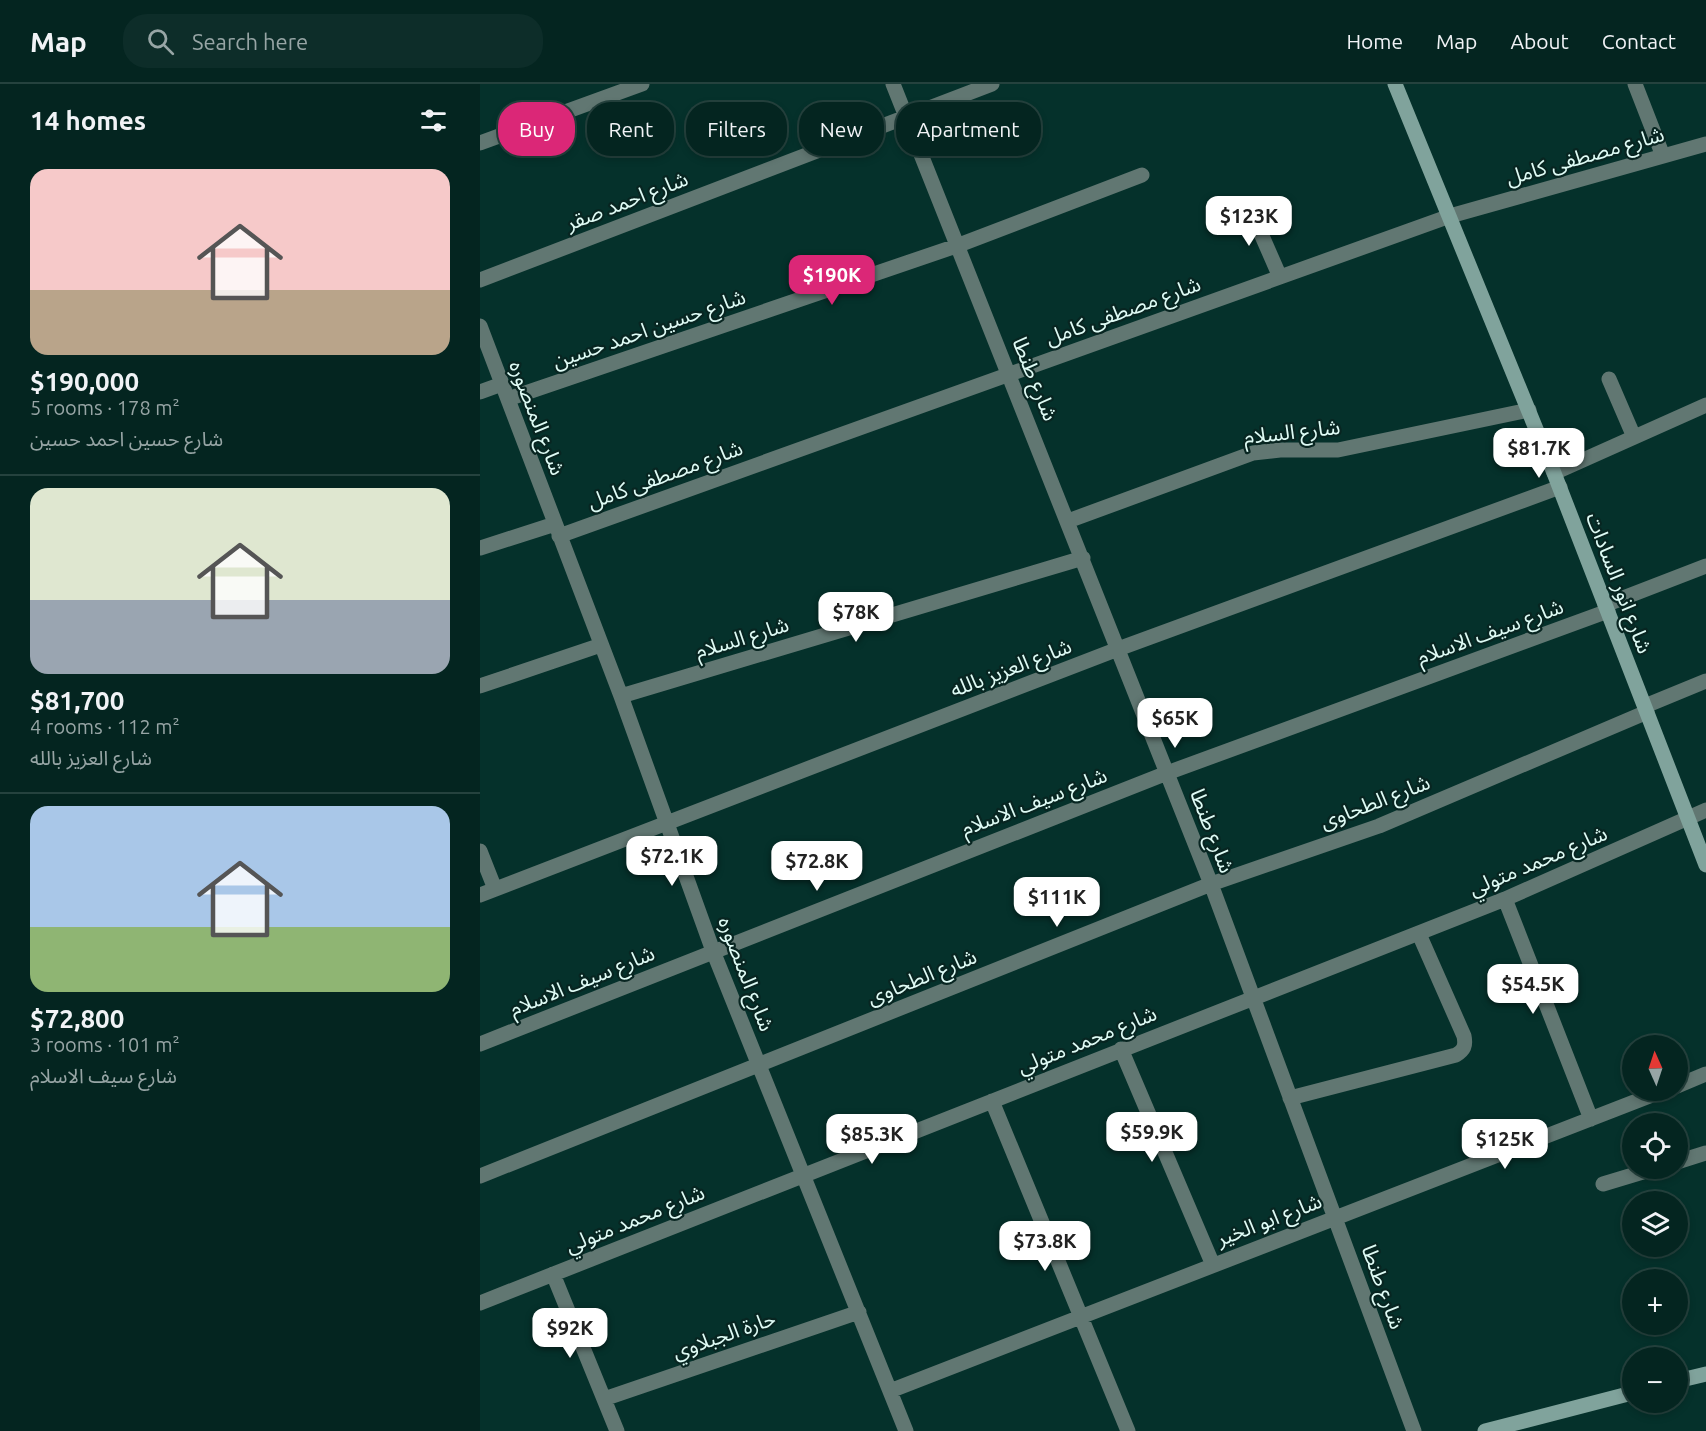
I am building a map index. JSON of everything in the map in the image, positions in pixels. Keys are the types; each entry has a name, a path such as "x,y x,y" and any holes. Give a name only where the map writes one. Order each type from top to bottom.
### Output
{"street":[{"path":"480,143 642,84"},
{"name":"شارع طنطا","path":"893,84 901,102"},
{"name":"شارع احمد صقر","path":"942,102 992,84"},
{"name":"شارع انور السادات","path":"1395,84 1557,480 1706,865"},
{"path":"1635,84 1663,156"},
{"name":"شارع احمد صقر","path":"480,280 896,119"},
{"name":"شارع مصطفى كامل","path":"480,548 557,530 1010,373 1450,216 1706,144"},
{"name":"شارع طنطا","path":"923,156 1211,884 1414,1431"},
{"name":"شارع حسين احمد حسين","path":"480,392 505,392 959,245 1142,175"},
{"path":"1248,204 1280,277"},
{"name":"شارع المنصوره","path":"480,326 621,696 713,951 906,1431"},
{"path":"1610,379 1634,437"},
{"path":"1557,480 1634,437 1706,405"},
{"name":"شارع السلام","path":"1068,521 1253,453 1280,450 1338,450 1528,410"},
{"name":"شارع العزيز بالله","path":"480,895 1557,480"},
{"name":"شارع السلام","path":"621,696 1083,558"},
{"name":"شارع سيف الاسلام","path":"480,1044 1167,773 1606,608 1706,566"},
{"path":"480,686 601,645"},
{"name":"شارع الطحاوى","path":"480,1176 1211,884 1379,826 1706,681"},
{"name":"شارع محمد متولي","path":"480,1303 1253,997 1419,934 1505,899 1706,810"},
{"path":"480,851 495,889"},
{"path":"1505,899 1592,1119"},
{"path":"1290,1098 1456,1055 1463,1051 1466,1044 1464,1036 1419,934"},
{"path":"1121,1049 1213,1265"},
{"path":"1688,1081 1706,1074"},
{"path":"992,1101 1128,1431"},
{"name":"شارع ابو الخير","path":"890,1390 1637,1101"},
{"path":"1688,1159 1706,1153"},
{"path":"1603,1184 1622,1178"},
{"path":"553,1274 617,1431"},
{"name":"حارة الجبلاوي","path":"604,1399 859,1312"},
{"path":"1688,1378 1706,1374"},
{"path":"1485,1431 1622,1396"}]}
